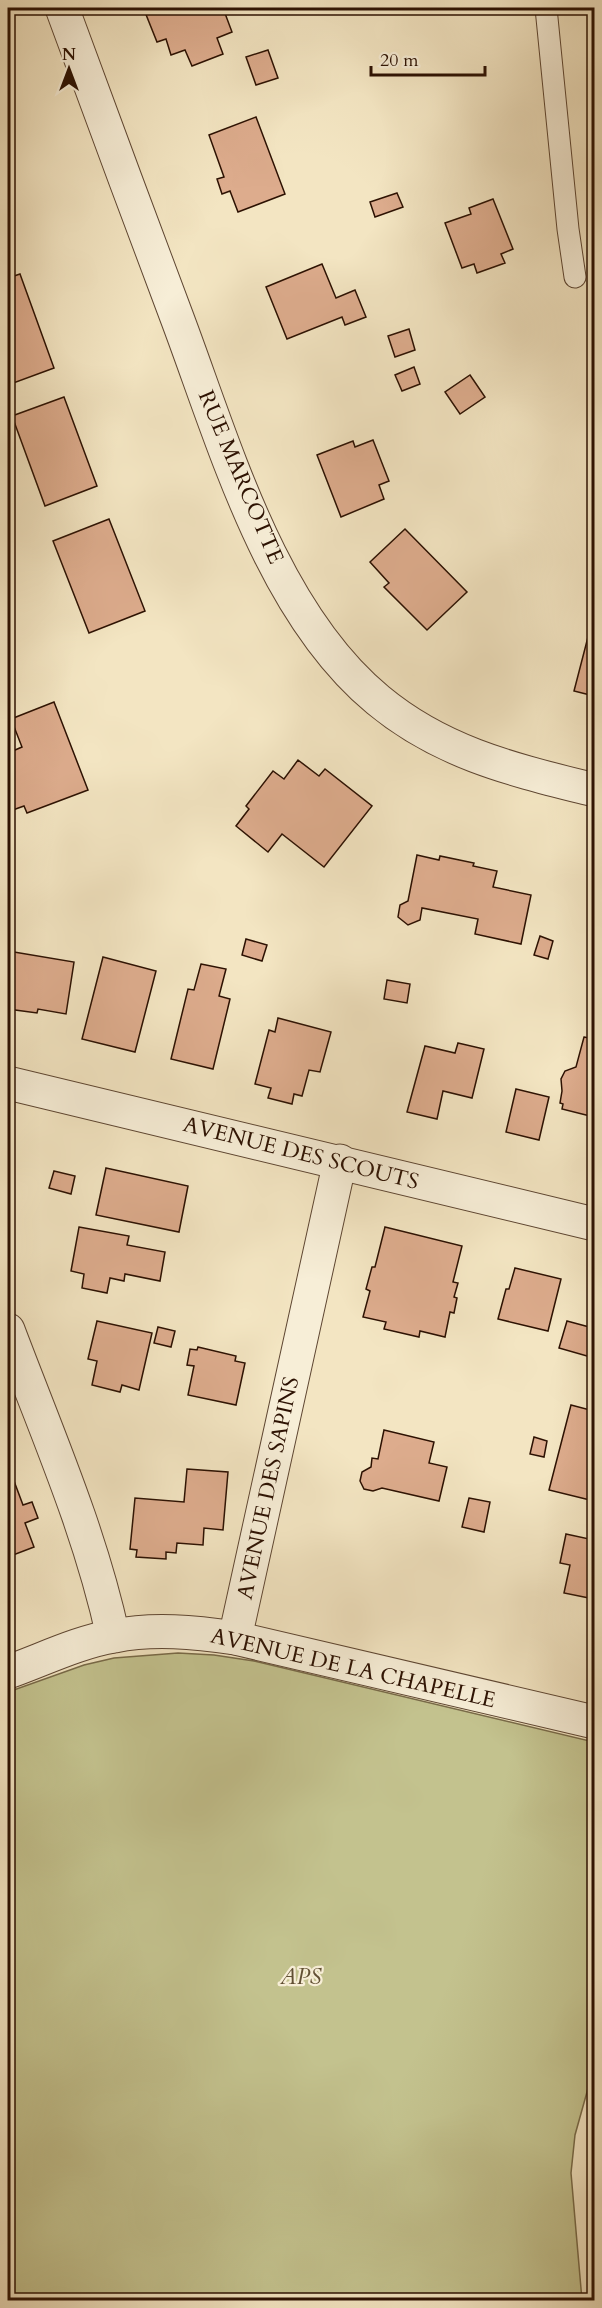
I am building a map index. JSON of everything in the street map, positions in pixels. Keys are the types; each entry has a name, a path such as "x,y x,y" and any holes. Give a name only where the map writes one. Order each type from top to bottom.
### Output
{"street":[{"name":"RUE MARCOTTE","path":"62,8 250,510 298,606 315,631 347,672 378,700 411,724 447,745 485,761 594,790"},
{"name":"AVENUE DES SCOUTS","path":"8,1083 340,1161 594,1224"},
{"name":"AVENUE DES SAPINS","path":"235,1638 340,1161"},
{"path":"8,1330 89,1542 102,1584 113,1636"},
{"name":"AVENUE DE LA CHAPELLE","path":"8,1672 113,1636 176,1632 235,1638 594,1722"}],"lane":[{"path":"546,8 568,229 575,277"}],"green space":[{"name":"APS","path":"178,1653 254,1661 594,1742 594,2067 575,2135 571,2173 582,2300 8,2300 8,1692 84,1665 114,1658"}],"building":[{"path":"152,8 223,8 232,32 217,38 223,54 192,66 185,50 171,55 166,39 157,42 145,12"},
{"path":"268,50 278,78 256,85 246,57"},
{"path":"256,117 285,194 238,212 230,191 222,194 217,179 224,177 209,135"},
{"path":"397,193 403,207 375,217 370,202"},
{"path":"493,199 513,249 501,254 505,263 477,273 474,264 462,268 445,223 471,214 469,208"},
{"path":"322,264 336,298 355,290 366,317 345,325 342,317 287,339 266,287"},
{"path":"20,274 54,368 8,385 8,278"},
{"path":"409,329 415,350 395,357 388,336"},
{"path":"414,367 420,384 402,391 395,375"},
{"path":"470,375 485,397 460,414 445,392"},
{"path":"64,397 97,486 45,506 12,416"},
{"path":"373,440 389,481 379,485 384,499 341,517 317,455 353,441 355,447"},
{"path":"109,519 145,611 89,633 53,541"},
{"path":"405,529 467,592 427,630 384,587 389,583 370,562"},
{"path":"589,633 594,635 594,696 574,691"},
{"path":"54,702 88,790 27,813 24,806 10,811 8,777 12,775 8,764 8,753 22,747 11,719"},
{"path":"298,760 319,776 325,769 372,806 324,867 282,834 268,852 236,826 249,809 246,806 273,771 284,779"},
{"path":"417,855 439,860 440,856 474,863 473,866 497,871 493,887 531,895 521,944 475,934 478,919 422,908 420,920 408,925 398,917 400,905 408,901"},
{"path":"540,936 553,941 548,959 534,955"},
{"path":"246,939 267,945 262,961 242,955"},
{"path":"8,951 74,962 66,1014 38,1009 37,1013 8,1009"},
{"path":"103,957 156,971 135,1052 82,1039"},
{"path":"201,964 226,969 219,996 230,999 213,1069 171,1059 188,989 194,990"},
{"path":"387,980 410,984 407,1003 384,999"},
{"path":"278,1018 331,1032 320,1072 309,1070 302,1096 294,1094 292,1104 268,1098 271,1088 255,1084 269,1030 275,1032"},
{"path":"584,1037 594,1039 594,1117 562,1109 563,1104 560,1103 561,1079 565,1071 576,1067"},
{"path":"458,1043 484,1049 472,1098 443,1091 437,1119 407,1112 425,1046 455,1053"},
{"path":"516,1089 549,1097 539,1140 506,1132"},
{"path":"106,1168 188,1186 179,1232 96,1215"},
{"path":"54,1171 75,1176 71,1194 49,1188"},
{"path":"79,1227 129,1236 127,1245 165,1252 160,1281 125,1274 124,1281 110,1278 107,1293 82,1288 84,1274 71,1271"},
{"path":"385,1227 462,1246 453,1282 458,1283 454,1297 457,1298 454,1313 450,1312 445,1337 420,1331 419,1337 384,1329 386,1322 363,1317 370,1291 366,1289 372,1267 375,1267"},
{"path":"515,1268 561,1279 548,1331 498,1319 506,1289 509,1289"},
{"path":"97,1321 152,1333 139,1390 122,1385 120,1392 92,1385 97,1361 88,1359"},
{"path":"567,1321 593,1328 594,1322 594,1358 559,1348"},
{"path":"158,1327 175,1331 171,1347 154,1343"},
{"path":"198,1347 236,1356 235,1361 245,1363 236,1405 188,1395 194,1366 187,1365 190,1349 197,1350"},
{"path":"571,1405 594,1411 594,1501 549,1490"},
{"path":"384,1430 434,1442 429,1463 447,1467 439,1501 382,1488 373,1491 364,1489 360,1481 362,1472 371,1467 372,1458 378,1459"},
{"path":"534,1437 547,1441 544,1457 530,1454"},
{"path":"8,1465 23,1505 32,1502 38,1518 25,1523 34,1547 8,1557"},
{"path":"187,1469 228,1472 223,1530 204,1528 203,1545 177,1543 176,1553 166,1552 166,1559 136,1557 137,1550 130,1549 135,1498 184,1502"},
{"path":"469,1498 490,1502 484,1532 462,1527"},
{"path":"566,1534 594,1540 594,1599 564,1593 570,1565 560,1563"},
{"path":"593,2157 594,2238 589,2238"}]}
